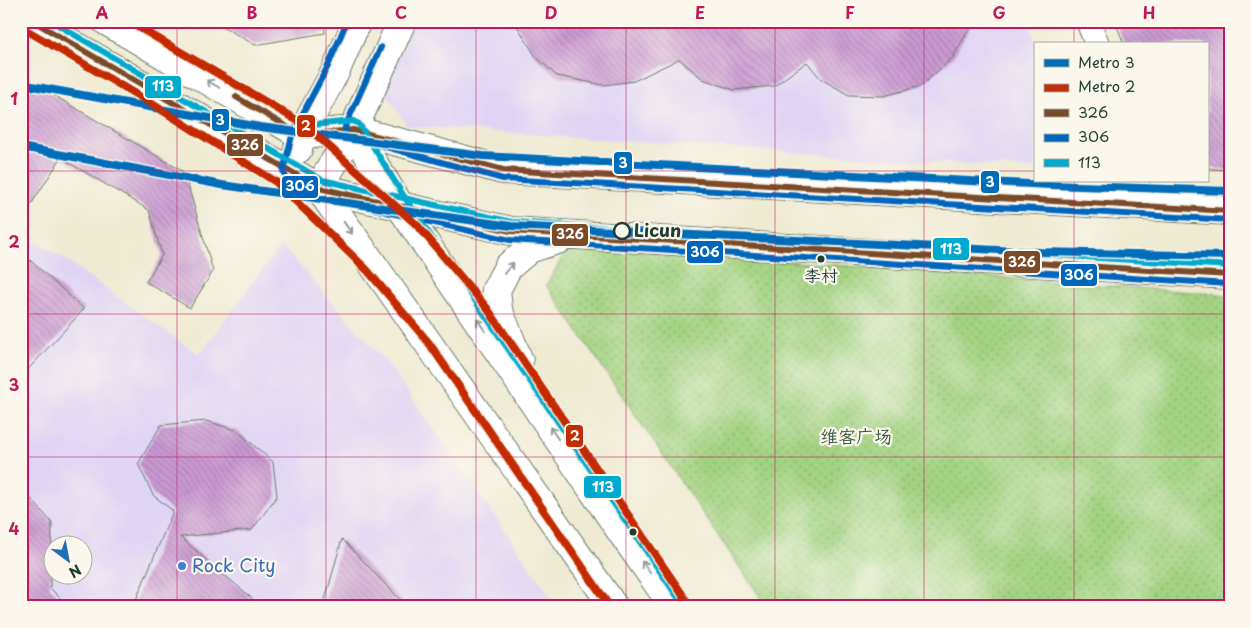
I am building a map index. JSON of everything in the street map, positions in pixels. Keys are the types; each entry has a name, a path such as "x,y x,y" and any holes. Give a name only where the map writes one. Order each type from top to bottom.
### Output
{"main road":[{"path":"33,21 320,188 511,231 1230,275"},
{"path":"106,21 301,135 353,130 503,170 1144,208 1230,211"},
{"path":"292,172 301,135 336,70 357,21"},
{"path":"320,188 353,130 402,21"},
{"path":"353,130 400,206 674,607"},
{"path":"320,188 614,607"},
{"path":"528,394 520,362 498,309 496,290 508,267 529,249 572,235"}],"street":[{"path":"1088,21 1096,42"},
{"path":"1136,182 1144,208"}],"shaded area":[{"path":"414,21 1027,21 1036,42 1034,42 1034,169 407,126 383,88"},
{"path":"21,233 57,254 199,355 281,245 389,365 558,607 21,607"}],"green space":[{"name":"维客广场","path":"570,245 1230,295 1230,607 767,607 546,285"}],"building":[{"path":"213,21 324,21 325,33 255,45"},
{"path":"514,21 974,21 953,57 921,86 884,96 849,95 821,79 807,62 774,86 734,90 703,79 679,59 634,81 604,85 557,76 536,57"},
{"path":"1115,21 1230,21 1230,170 1208,168 1208,42 1123,42"},
{"path":"21,76 184,172 213,271 190,308 146,282 162,255 149,210 61,158 21,220"},
{"path":"21,252 84,309 21,377"},
{"path":"206,421 236,430 273,462 277,496 252,530 180,537 262,607 133,607 173,511 153,495 138,464 161,425"},
{"path":"21,487 52,523 52,536 42,536 42,586 50,586 69,607 21,607"},
{"path":"342,539 407,607 323,607"}],"metro line":[{"name":"2","path":"128,21 305,125 418,226 487,308 691,607"},
{"name":"2","path":"21,27 149,102 276,182 367,270 429,343 610,607"},
{"name":"3","path":"21,84 260,127 483,156 1050,185 1230,191"},
{"name":"3","path":"21,147 222,185 511,226 1040,252 1230,256"}],"transit line":[{"name":"326","path":"33,21 319,188 511,231 1230,275"},
{"name":"113","path":"51,21 322,180 512,222 1230,266"},
{"name":"306","path":"347,21 328,66 293,132 283,171 287,179 316,196 510,240 1229,284"},
{"name":"306","path":"381,47 345,127 346,136 503,179 1230,220"},
{"name":"113","path":"240,89 303,126 353,121 359,124 407,201 681,602"},
{"name":"326","path":"236,97 301,135 353,130 503,170 1230,211"}],"place":[{"name":"Licun","path":"622,231"},
{"name":"李村","path":"821,259"},
{"name":"Rock City","path":"182,566"}]}
